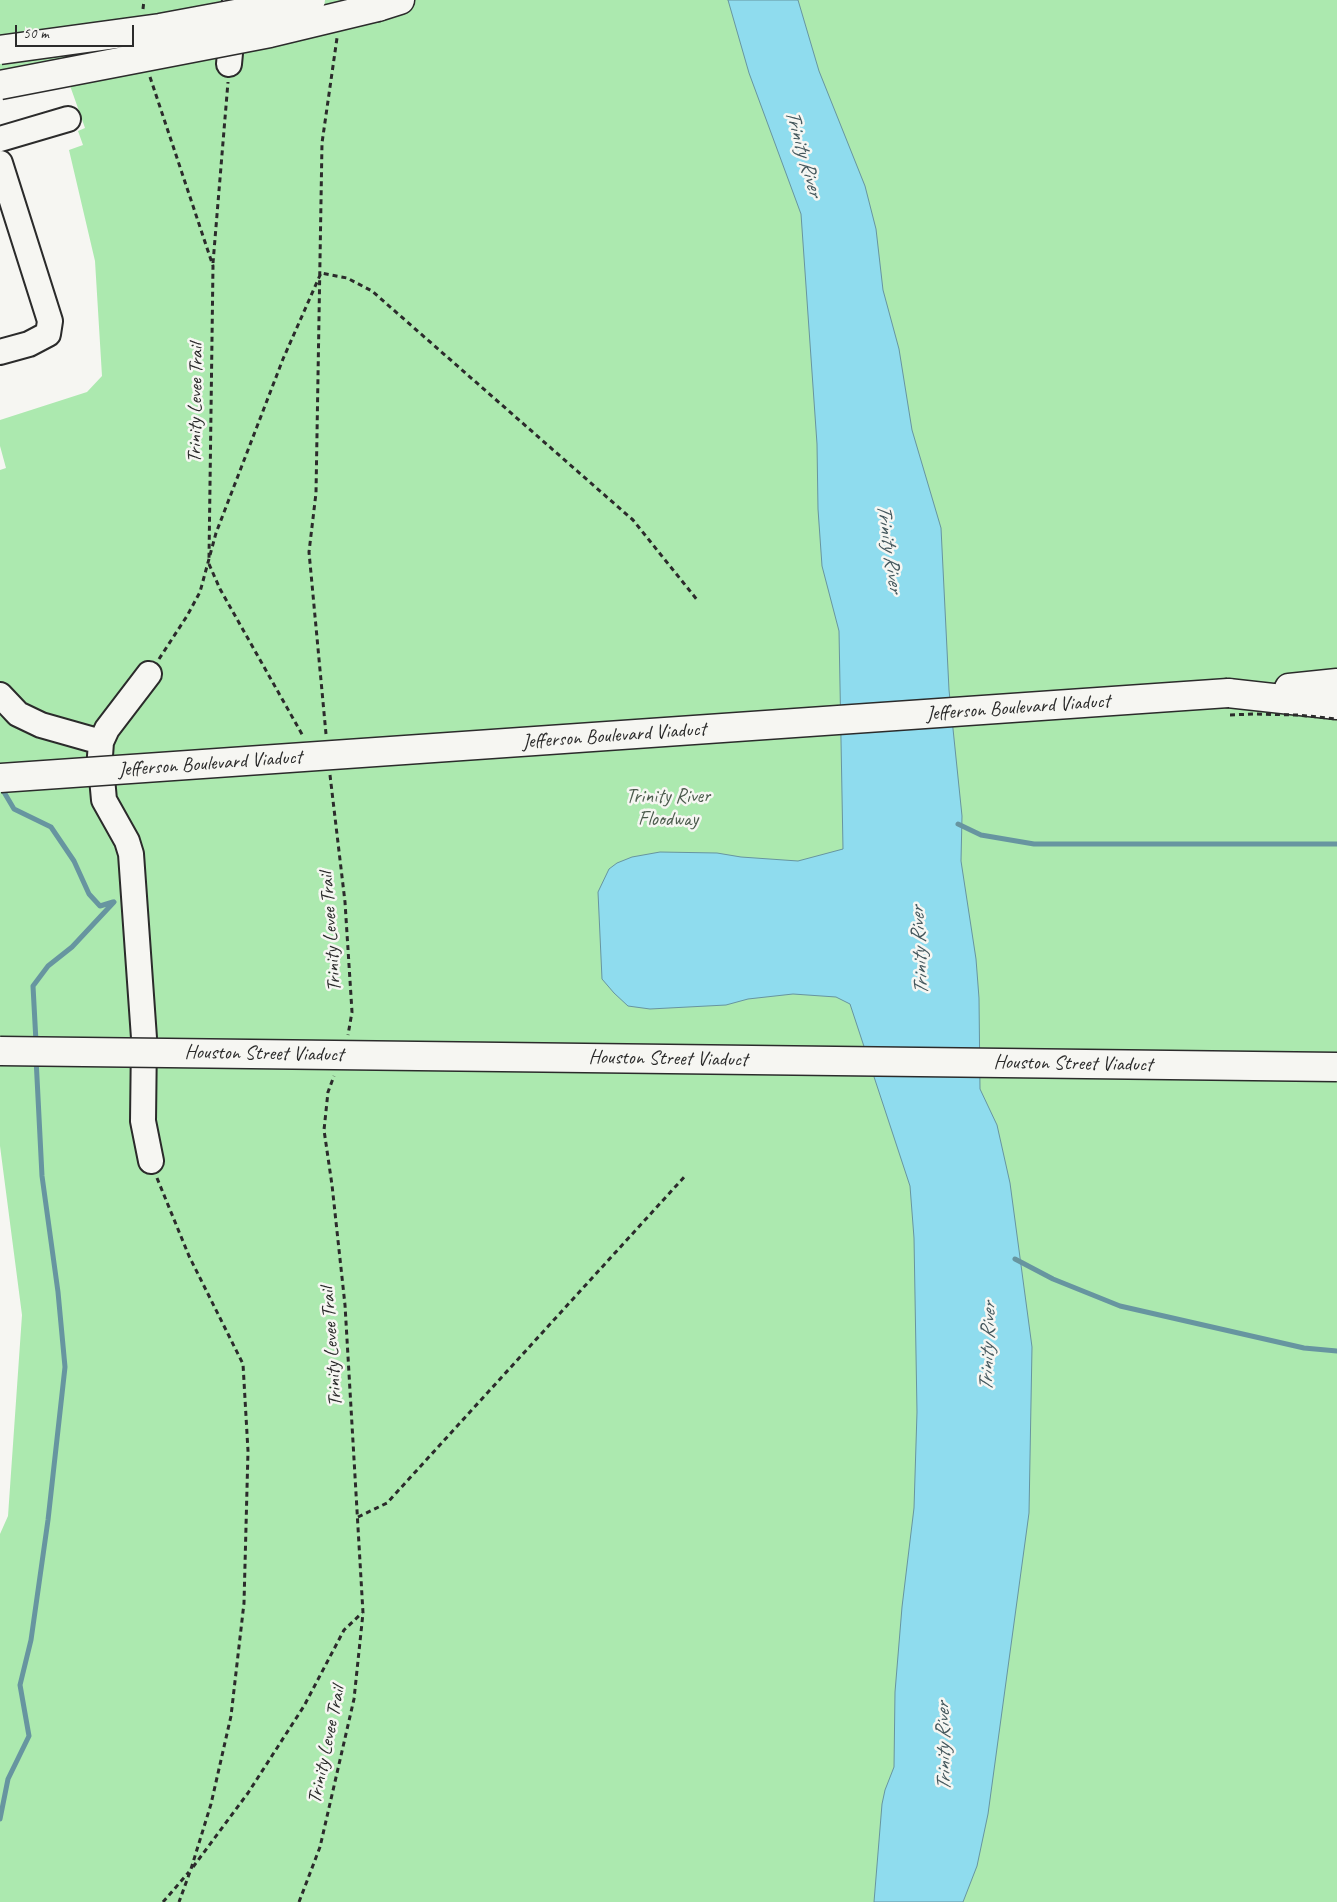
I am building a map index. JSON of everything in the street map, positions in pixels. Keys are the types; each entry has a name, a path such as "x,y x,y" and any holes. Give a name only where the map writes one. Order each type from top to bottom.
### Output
{"main road":[{"path":"0,50 160,28 311,0"},
{"path":"0,84 270,33 400,0"},
{"path":"1228,693 1337,683"},
{"path":"1228,693 1337,705"},
{"name":"Jefferson Boulevard Viaduct","path":"0,778 1228,693"},
{"name":"Houston Street Viaduct","path":"0,1052 1337,1066"}],"lane":[{"path":"229,64 236,0"},
{"path":"0,139 68,119"},
{"path":"0,162 50,321 48,334 29,344 0,352"},
{"path":"149,674 107,729 101,742 100,756 104,800 128,841 131,854 144,1038 143,1122 151,1161"},
{"path":"0,695 18,714 41,725 101,742"}],"path":[{"path":"142,11 144,0"},
{"path":"326,740 315,637 309,552 316,493 322,144 338,29"},
{"path":"213,266 229,64"},
{"name":"Trinity Levee Trail","path":"147,68 213,266 208,565 307,744"},
{"path":"149,674 187,616 200,592 216,533 282,358 321,273"},
{"path":"321,273 347,278 372,291 379,297 633,520 698,601"},
{"name":"Trinity Levee Trail","path":"329,768 345,902 352,1012 347,1037"},
{"name":"Trinity Levee Trail","path":"326,778 331,787"},
{"name":"Trinity Levee Trail","path":"299,1902 320,1847 354,1699 363,1612 345,1305 324,1130 328,1092 335,1074"},
{"path":"151,1161 164,1198 189,1256 244,1364 248,1450 244,1603 231,1716 211,1804 179,1902"},
{"path":"358,1517 388,1503 686,1176"},
{"path":"163,1902 191,1870 248,1793 299,1714 344,1630 363,1612"}],"green space":[{"name":"Trinity River Floodway","path":"0,0 1337,0 1337,1902 0,1902 0,1534 8,1516 22,1315 0,1146 0,470 6,468 0,446 0,420 87,392 102,376 95,261 69,150 83,145 78,131 85,128 68,80 0,96"}],"water":[{"name":"Trinity River","path":"728,0 798,0 819,71 865,186 876,229 883,290 899,349 912,430 941,528 949,690 962,816 961,861 976,959 979,998 980,1089 997,1125 1010,1183 1032,1347 1029,1513 988,1814 977,1866 963,1902 874,1902 882,1804 894,1767 895,1692 902,1607 914,1508 917,1412 914,1238 910,1186 850,1004 836,997 793,994 748,999 726,1005 650,1009 628,1006 602,979 598,892 609,869 617,863 632,857 660,852 717,853 741,857 798,861 843,849 839,631 822,566 818,509 817,444 801,214 749,73"}],"waterway":[{"path":"1,787 14,809 51,827 74,861 89,894 100,906 113,902"},
{"path":"958,824 981,835 1034,844 1337,844"},
{"path":"36,1042 33,986 48,966 72,947 114,902"},
{"path":"0,1819 8,1779 29,1736 20,1685 31,1640 48,1520 65,1367 58,1292 42,1176 36,1058"},
{"path":"1015,1259 1053,1279 1120,1306 1304,1348 1337,1351"}],"tram line":[{"path":"0,1064 1337,1078"}]}
